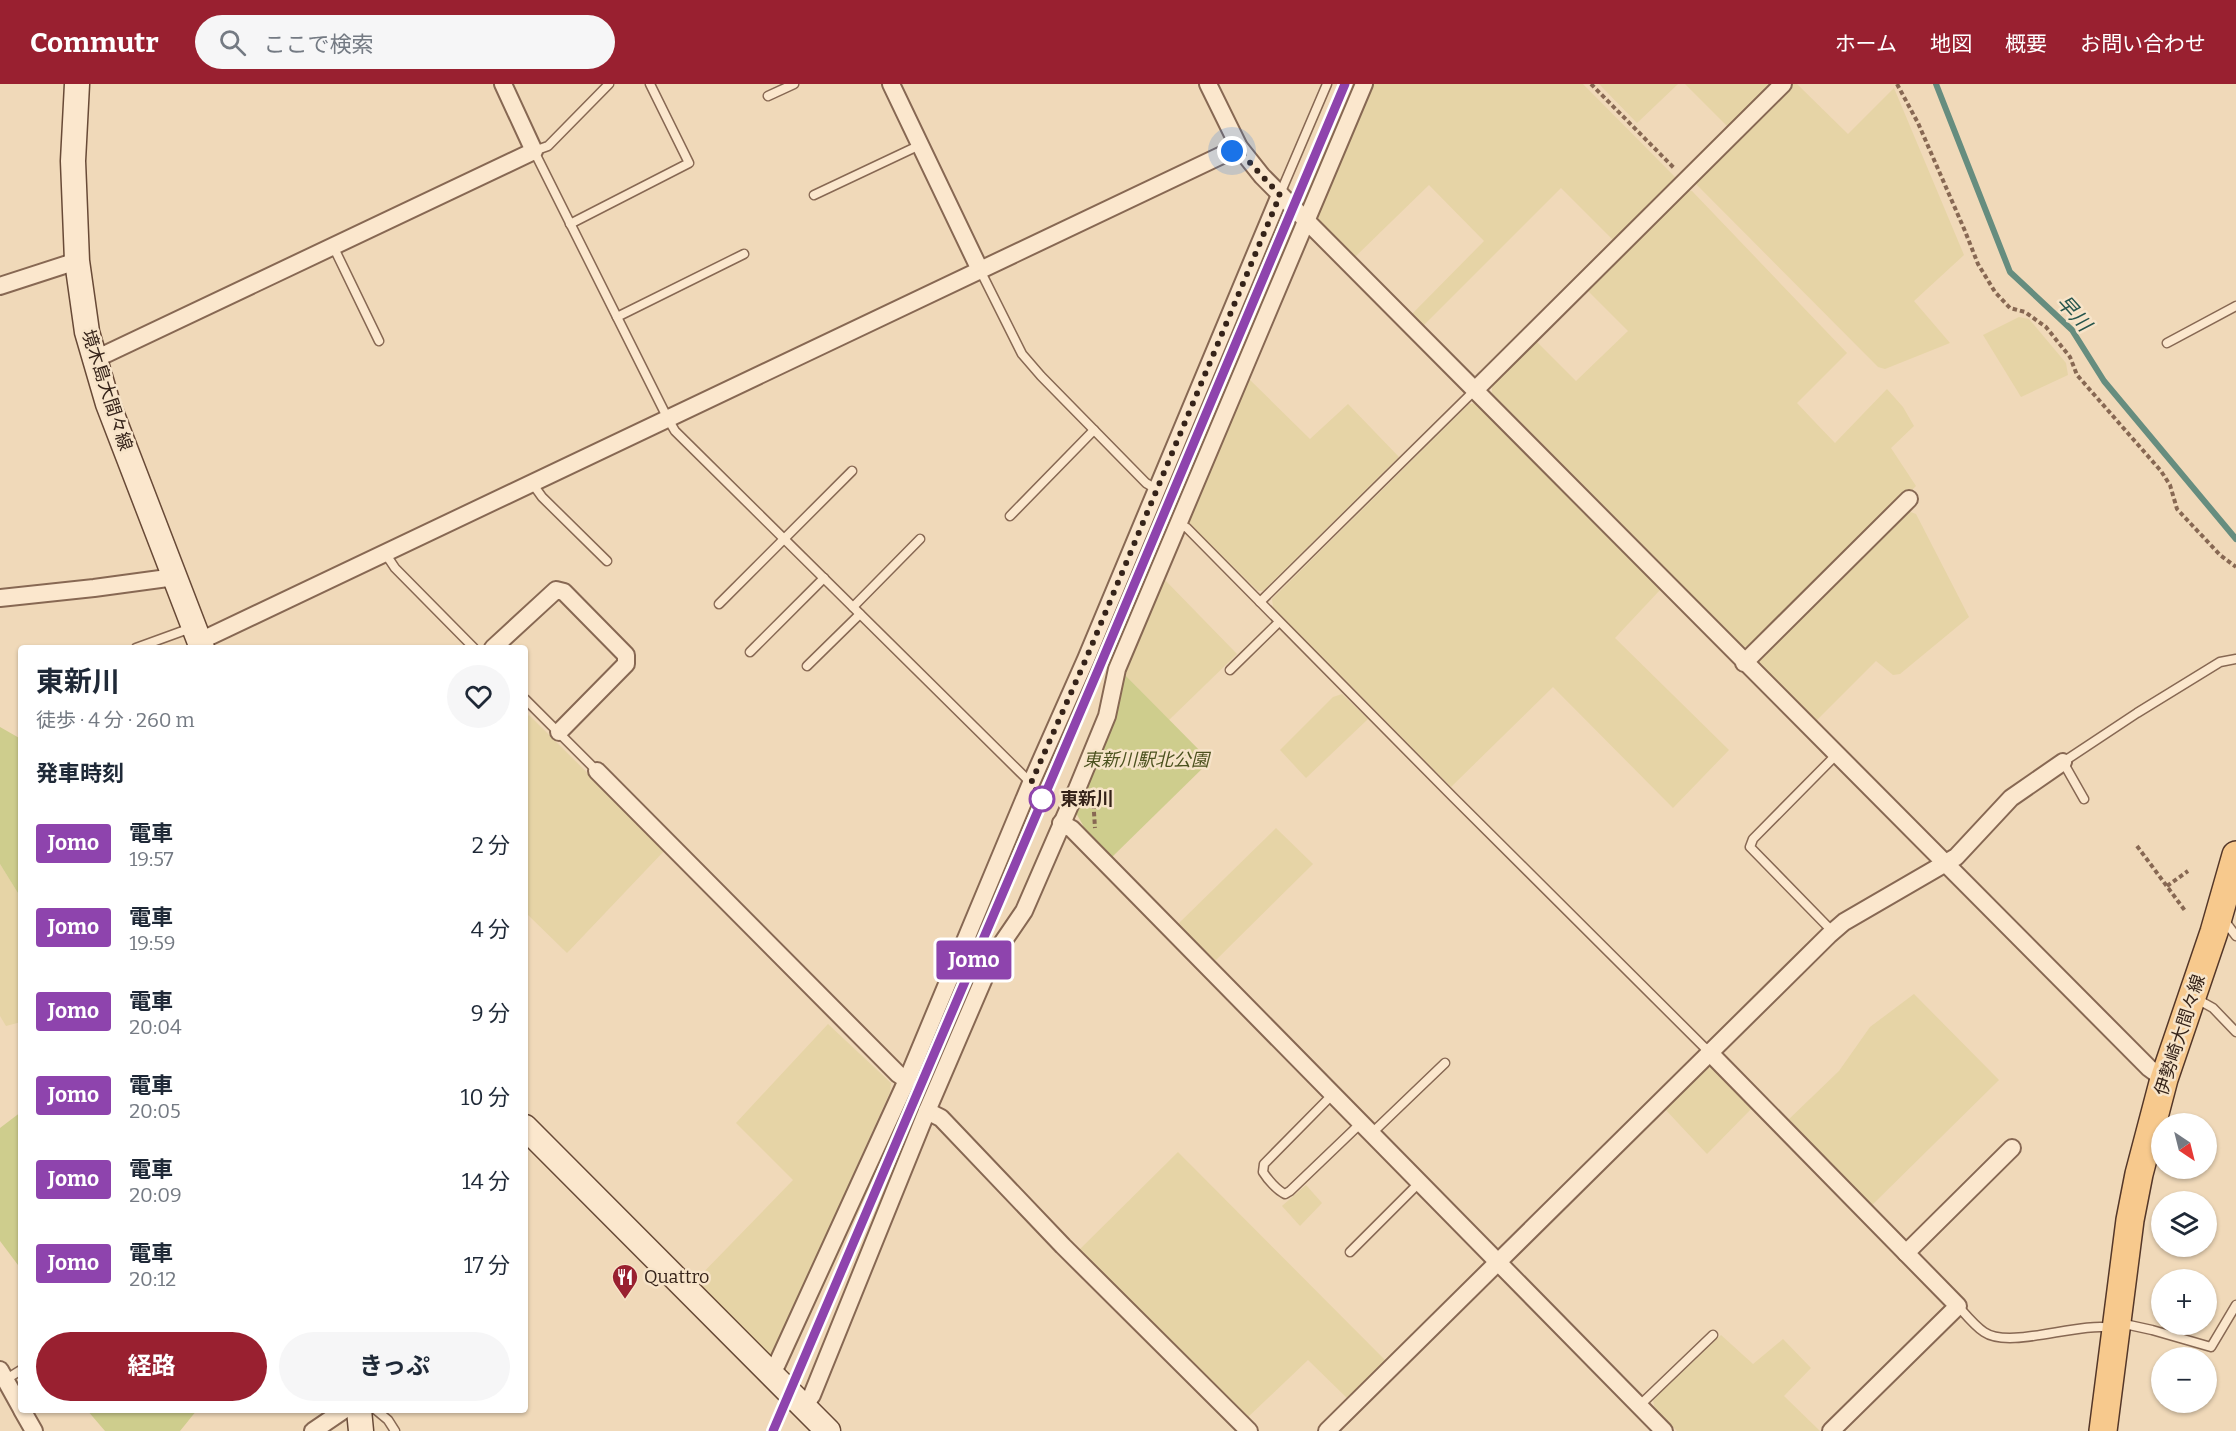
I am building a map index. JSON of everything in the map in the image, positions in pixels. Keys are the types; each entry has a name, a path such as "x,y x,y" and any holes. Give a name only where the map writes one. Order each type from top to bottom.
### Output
{"main road":[{"name":"境木島大間々線","path":"77,84 73,161 77,261 84,313 94,358 108,404 199,638"},
{"name":"伊勢崎大間々線","path":"2103,1431 2137,1185 2164,1080 2192,997 2226,928 2236,855"},
{"path":"528,1130 828,1431"},
{"path":"359,1413 361,1431"}],"street":[{"path":"94,358 534,151 503,84"},
{"path":"891,84 980,270"},
{"path":"1208,84 1239,147 1251,164 1280,195 1945,865 2148,1068 2164,1080"},
{"path":"804,1406 812,1395 927,1111 994,955 1024,911 1107,716 1117,669 1364,84"},
{"path":"1475,390 1783,84"},
{"path":"199,638 385,553 1239,147"},
{"path":"770,1372 777,1364 907,1080 1280,195"},
{"path":"0,286 77,261"},
{"path":"1744,663 1909,499"},
{"path":"0,598 175,577"},
{"path":"496,645 556,590 564,592 626,655 626,664 559,732"},
{"path":"1327,1431 1709,1052 1844,922 1956,857 2012,798 2063,762"},
{"path":"597,771 898,1074 907,1080"},
{"path":"1061,823 1072,829 1664,1431"},
{"path":"1709,1052 1958,1306 1831,1431"},
{"path":"927,1111 941,1118 1063,1246 1249,1431"},
{"path":"1906,1253 2012,1148"},
{"path":"3,1375 18,1402"},
{"path":"24,1413 34,1431"},
{"path":"313,1431 340,1413"}],"lane":[{"path":"609,84 548,146 534,151 668,419 675,430 1031,783"},
{"path":"570,224 689,163 650,84"},
{"path":"768,96 794,84"},
{"path":"1280,195 1327,84"},
{"path":"814,195 920,145"},
{"path":"333,246 380,341"},
{"path":"617,317 744,254"},
{"path":"980,270 1022,354 1146,483 1156,489"},
{"path":"2167,343 2236,306"},
{"path":"1260,602 1475,390"},
{"path":"1010,516 1094,430"},
{"path":"719,604 852,471"},
{"path":"532,483 542,497 607,561"},
{"path":"1178,524 1187,528 1709,1052"},
{"path":"807,666 920,539"},
{"path":"385,553 395,568 471,645"},
{"path":"750,651 824,578"},
{"path":"1230,670 1279,622"},
{"path":"155,645 199,638"},
{"path":"2084,799 2063,762 2220,662 2236,659"},
{"path":"528,702 597,771"},
{"path":"1833,932 1750,847 1753,839 1836,755"},
{"path":"2192,997 2213,1008 2236,1032"},
{"path":"1334,1094 1264,1164 1265,1176 1281,1192 1285,1194 1290,1191 1445,1063"},
{"path":"1350,1252 1419,1183"},
{"path":"1958,1306 1986,1334 2001,1337 2022,1337 2087,1326 2117,1326 2152,1330 2211,1347 2236,1305"},
{"path":"1638,1406 1713,1335"},
{"path":"3,1375 18,1371"},
{"path":"380,1413 388,1420 395,1431"}],"path":[{"path":"1591,84 1686,180"},
{"path":"1897,84 1918,123 1978,264 1995,292 2010,308 2025,312 2046,327 2070,357 2077,375 2097,395 2161,471 2170,485 2178,509 2220,555 2236,567"},
{"path":"1088,794 1093,798 1097,838"},
{"path":"2137,846 2186,912"},
{"path":"2167,886 2188,872"}],"shaded area":[{"path":"1370,84 1583,84 1675,177 1676,181 1614,241 1561,188 1423,326 1412,314 1484,241 1429,185 1355,257 1317,216"},
{"path":"1599,84 1678,84 1637,123"},
{"path":"1685,84 1774,84 1730,129"},
{"path":"1793,84 1797,84 1848,134 1894,88 1964,255 1914,301 1950,343 1885,369 1878,367 1696,184 1695,180"},
{"path":"1687,190 1692,191 1847,353 1797,403 1835,443 1887,389 1903,407 1914,426 1891,448 1916,486 1756,643 1744,647 1492,393 1492,383 1536,341 1576,381 1628,331 1586,289"},
{"path":"2019,317 2029,319 2066,363 2068,375 2021,397 1983,335"},
{"path":"1247,377 1310,439 1348,404 1399,457 1263,591 1258,591 1187,519"},
{"path":"1475,403 1660,590 1615,638 1729,750 1673,808 1553,687 1451,787 1273,607 1272,599 1469,404"},
{"path":"1908,511 1916,514 1969,617 1900,674 1893,675 1876,661 1815,722 1758,665 1759,655"},
{"path":"1162,577 1237,654 1169,720 1122,672"},
{"path":"1342,694 1368,719 1306,778 1280,750 1333,697"},
{"path":"528,716 665,850 567,953 528,915"},
{"path":"1276,828 1313,864 1216,960 1210,960 1177,925"},
{"path":"0,864 18,893 18,1023 6,1026 0,1016"},
{"path":"1914,994 1999,1080 1869,1208 1785,1123 1839,1071 1870,1027"},
{"path":"828,1024 891,1083 890,1092 772,1355 766,1353 695,1281 793,1180 736,1123"},
{"path":"1708,1063 1753,1107 1707,1154 1664,1108"},
{"path":"1178,1152 1387,1362 1349,1400 1308,1360 1246,1419 1078,1251"},
{"path":"1306,1185 1322,1203 1300,1226 1282,1206"},
{"path":"1721,1335 1753,1364 1783,1339 1811,1368 1784,1396 1820,1431 1677,1431 1655,1410 1653,1400"}],"green space":[{"name":"東新川駅北公園","path":"1122,672 1210,761 1111,858 1085,829 1075,811"},
{"path":"0,727 18,737 18,893 0,864"},
{"path":"18,1114 18,1265 0,1241 0,1128"},
{"path":"90,1413 195,1413 180,1431 105,1431"}],"waterway":[{"name":"早川","path":"1936,84 2010,272 2072,330 2104,381 2236,539"}],"railway":[{"path":"773,1431 1099,668 1345,84"}],"train":[{"name":"Jomo","path":"773,1431 1099,668 1345,84"}],"place":[{"name":"東新川","path":"1042,799"},
{"name":"Quattro","path":"625,1300"}],"route":[{"path":"1042,799 1031,783 1086,659 1280,195 1251,164 1239,147 1232,151"}]}
